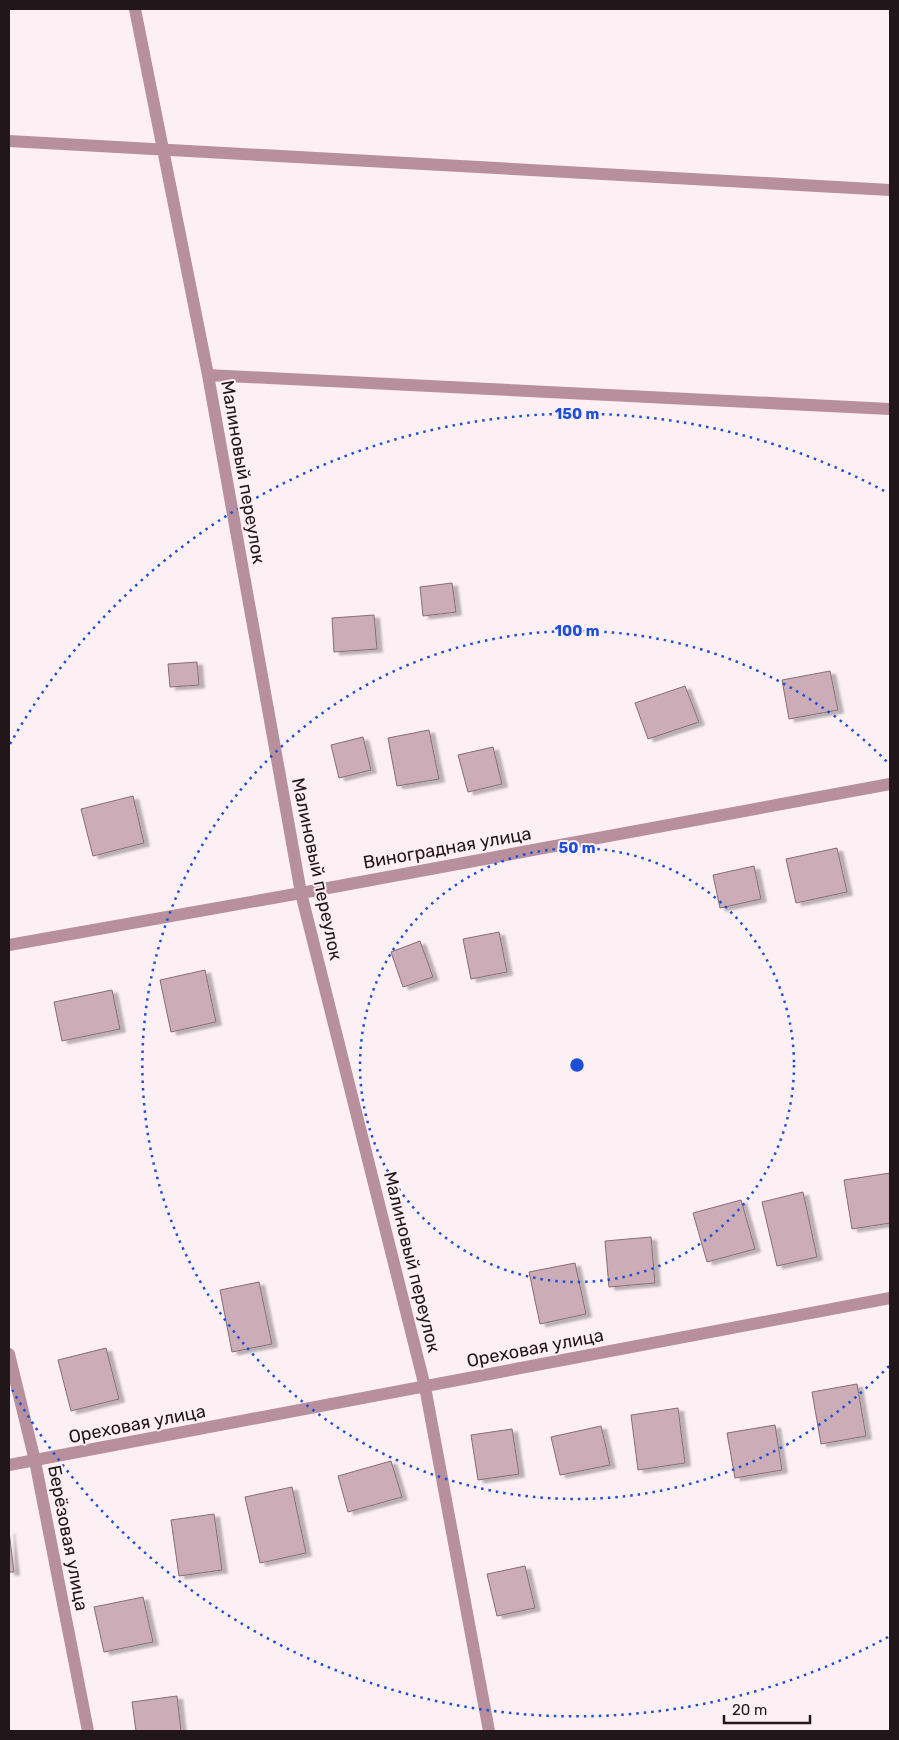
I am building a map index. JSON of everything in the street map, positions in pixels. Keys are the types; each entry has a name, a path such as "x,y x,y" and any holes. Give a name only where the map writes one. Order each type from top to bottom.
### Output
{"street":[{"name":"Малиновый переулок","path":"135,9 208,374 301,893 426,1386 489,1731"},
{"path":"9,141 890,190"},
{"path":"208,374 890,409"},
{"name":"Виноградная улица","path":"9,945 890,784"},
{"name":"Ореховая улица","path":"9,1465 890,1298"},
{"name":"Берёзовая улица","path":"9,1354 36,1461 88,1731"}],"building":[{"path":"452,583 456,612 423,616 420,587"},
{"path":"374,615 377,649 334,652 332,618"},
{"path":"197,662 199,685 170,687 168,664"},
{"path":"830,671 838,710 789,719 782,680"},
{"path":"685,686 699,722 648,739 635,703"},
{"path":"429,730 439,779 397,786 388,738"},
{"path":"363,737 371,770 339,778 331,745"},
{"path":"493,747 502,784 468,792 458,755"},
{"path":"133,796 144,843 93,856 81,809"},
{"path":"837,848 847,892 796,903 786,859"},
{"path":"754,866 761,899 720,908 713,875"},
{"path":"499,932 507,972 471,979 463,939"},
{"path":"420,941 433,977 403,987 391,952"},
{"path":"205,970 216,1022 171,1032 160,980"},
{"path":"112,990 120,1029 62,1041 54,1002"},
{"path":"890,1173 890,1223 852,1229 844,1180"},
{"path":"803,1192 817,1257 777,1266 762,1202"},
{"path":"741,1200 755,1249 707,1262 693,1213"},
{"path":"651,1237 655,1283 609,1287 605,1241"},
{"path":"575,1263 586,1314 540,1324 529,1272"},
{"path":"259,1282 272,1344 232,1352 220,1290"},
{"path":"106,1348 119,1399 71,1411 58,1360"},
{"path":"857,1384 866,1436 821,1444 812,1392"},
{"path":"678,1408 685,1463 638,1470 631,1415"},
{"path":"775,1425 782,1470 735,1478 727,1433"},
{"path":"601,1426 610,1465 560,1475 551,1437"},
{"path":"512,1429 519,1474 478,1480 471,1435"},
{"path":"391,1461 402,1497 348,1512 338,1476"},
{"path":"292,1487 306,1553 260,1563 245,1497"},
{"path":"214,1514 222,1570 179,1576 171,1520"},
{"path":"9,1531 14,1572 9,1572"},
{"path":"525,1566 535,1608 497,1616 487,1574"},
{"path":"143,1597 153,1642 104,1652 94,1607"},
{"path":"177,1696 181,1731 136,1731 132,1702"}]}
